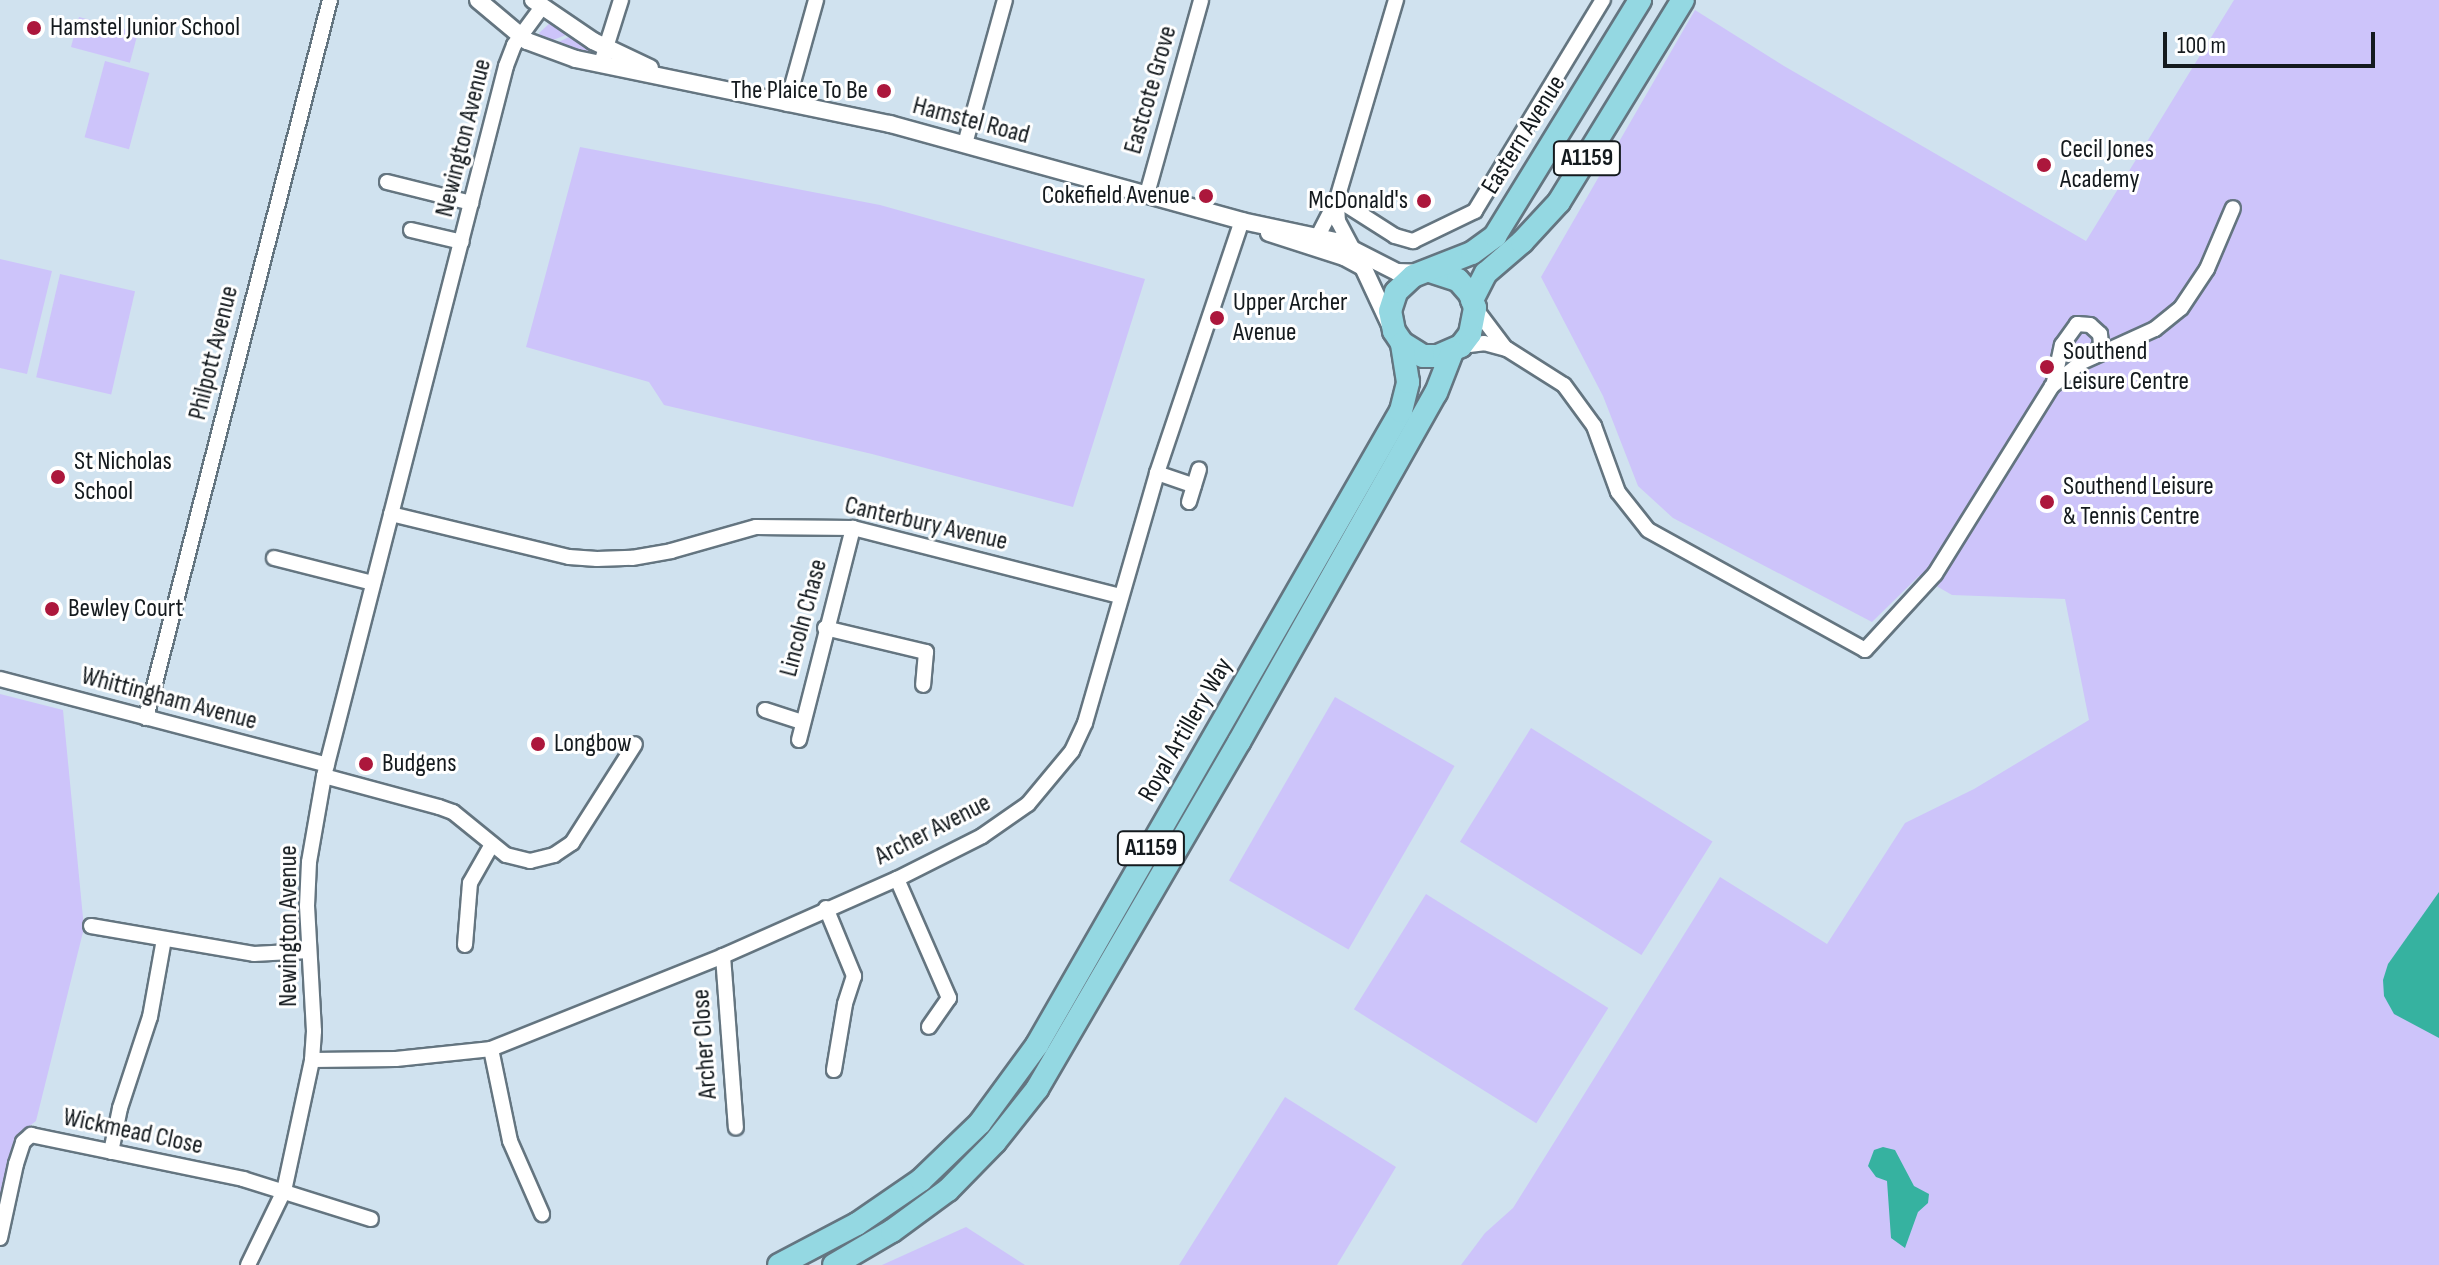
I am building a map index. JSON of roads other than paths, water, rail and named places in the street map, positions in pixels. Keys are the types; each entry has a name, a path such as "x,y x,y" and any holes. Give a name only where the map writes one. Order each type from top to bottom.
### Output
{"main road":[{"name":"Eastern Avenue","path":"1398,337 1390,311 1396,292 1406,281 1472,253 1495,236 1640,0"},
{"name":"A1159","path":"1474,304 1486,273 1522,242 1559,202 1683,0"},
{"path":"1398,337 1423,356 1457,349 1470,334 1474,304 1458,280 1426,272"},
{"name":"Royal Artillery Way","path":"779,1265 857,1224 921,1180 980,1123 1037,1045 1401,411 1408,382 1398,337"},
{"name":"Royal Artillery Way","path":"834,1265 892,1231 948,1190 995,1142 1037,1089 1239,742 1436,393 1457,349"}],"street":[{"name":"Philpott Avenue","path":"146,718 330,0"},
{"name":"Hamstel Road","path":"478,0 520,36 600,66 686,80 890,124 1242,221 1318,236 1397,272 1426,272"},
{"path":"600,66 621,0"},
{"path":"787,104 816,0"},
{"path":"965,144 1005,0"},
{"name":"Eastcote Grove","path":"1147,194 1201,0"},
{"path":"1318,236 1337,199 1396,0"},
{"path":"1337,199 1395,236 1413,241 1475,211 1603,0"},
{"name":"Hamstel Road","path":"537,4 607,48 686,80"},
{"name":"Newington Avenue","path":"248,1265 284,1191 312,1060 314,1031 309,951 309,862 325,770 506,66 537,4"},
{"path":"387,182 471,203"},
{"path":"1337,199 1338,221 1348,252"},
{"path":"2052,386 2093,356 2155,329 2181,308 2207,269 2233,208"},
{"name":"Hamstel Road","path":"1242,221 1291,242 1348,252 1363,267 1398,337"},
{"name":"Archer Avenue","path":"312,1060 396,1059 491,1049 723,956 897,879 996,827 1028,804 1072,751 1085,723 1157,473 1242,221"},
{"name":"Newington Avenue","path":"411,230 462,242"},
{"path":"1474,304 1507,349"},
{"path":"1457,349 1484,343 1507,349 1543,370 1575,397 1594,426 1618,492 1648,530 1865,650 1935,574 2052,386 2062,345 2077,324 2090,325 2100,334 2101,344 2093,356"},
{"path":"1189,502 1199,470"},
{"path":"1157,473 1194,486"},
{"name":"Canterbury Avenue","path":"391,514 569,557 597,559 632,558 671,551 756,527 853,528 1120,596"},
{"name":"Lincoln Chase","path":"799,740 801,722 853,528"},
{"path":"274,558 373,583"},
{"path":"825,628 926,652 923,685"},
{"name":"Whittingham Avenue","path":"0,679 325,770 439,807 453,812 491,846"},
{"name":"Lincoln Chase","path":"765,710 801,722"},
{"path":"465,945 470,883 491,846 506,855 530,861 564,850 582,831 635,744"},
{"path":"897,879 949,998 929,1027"},
{"path":"826,908 854,976 845,1004 834,1070"},
{"path":"91,926 254,954 309,951"},
{"path":"111,1152 120,1108 150,1017 164,939"},
{"name":"Archer Close","path":"723,956 736,1128"},
{"path":"491,1049 506,1129 542,1214"},
{"name":"Wickmead Close","path":"0,1238 16,1164 31,1135 284,1191 371,1219"}],"place":[{"name":"Hamstel Junior School","path":"34,28"},
{"name":"The Plaice To Be","path":"884,91"},
{"name":"Cecil Jones Academy","path":"2044,165"},
{"name":"Cokefield Avenue","path":"1206,196"},
{"name":"McDonald's","path":"1424,201"},
{"name":"Upper Archer Avenue","path":"1217,318"},
{"name":"Southend Leisure Centre","path":"2047,367"},
{"name":"St Nicholas School","path":"58,477"},
{"name":"Southend Leisure & Tennis Centre","path":"2047,502"},
{"name":"Bewley Court","path":"52,609"},
{"name":"Longbow","path":"538,744"},
{"name":"Budgens","path":"366,764"}]}
